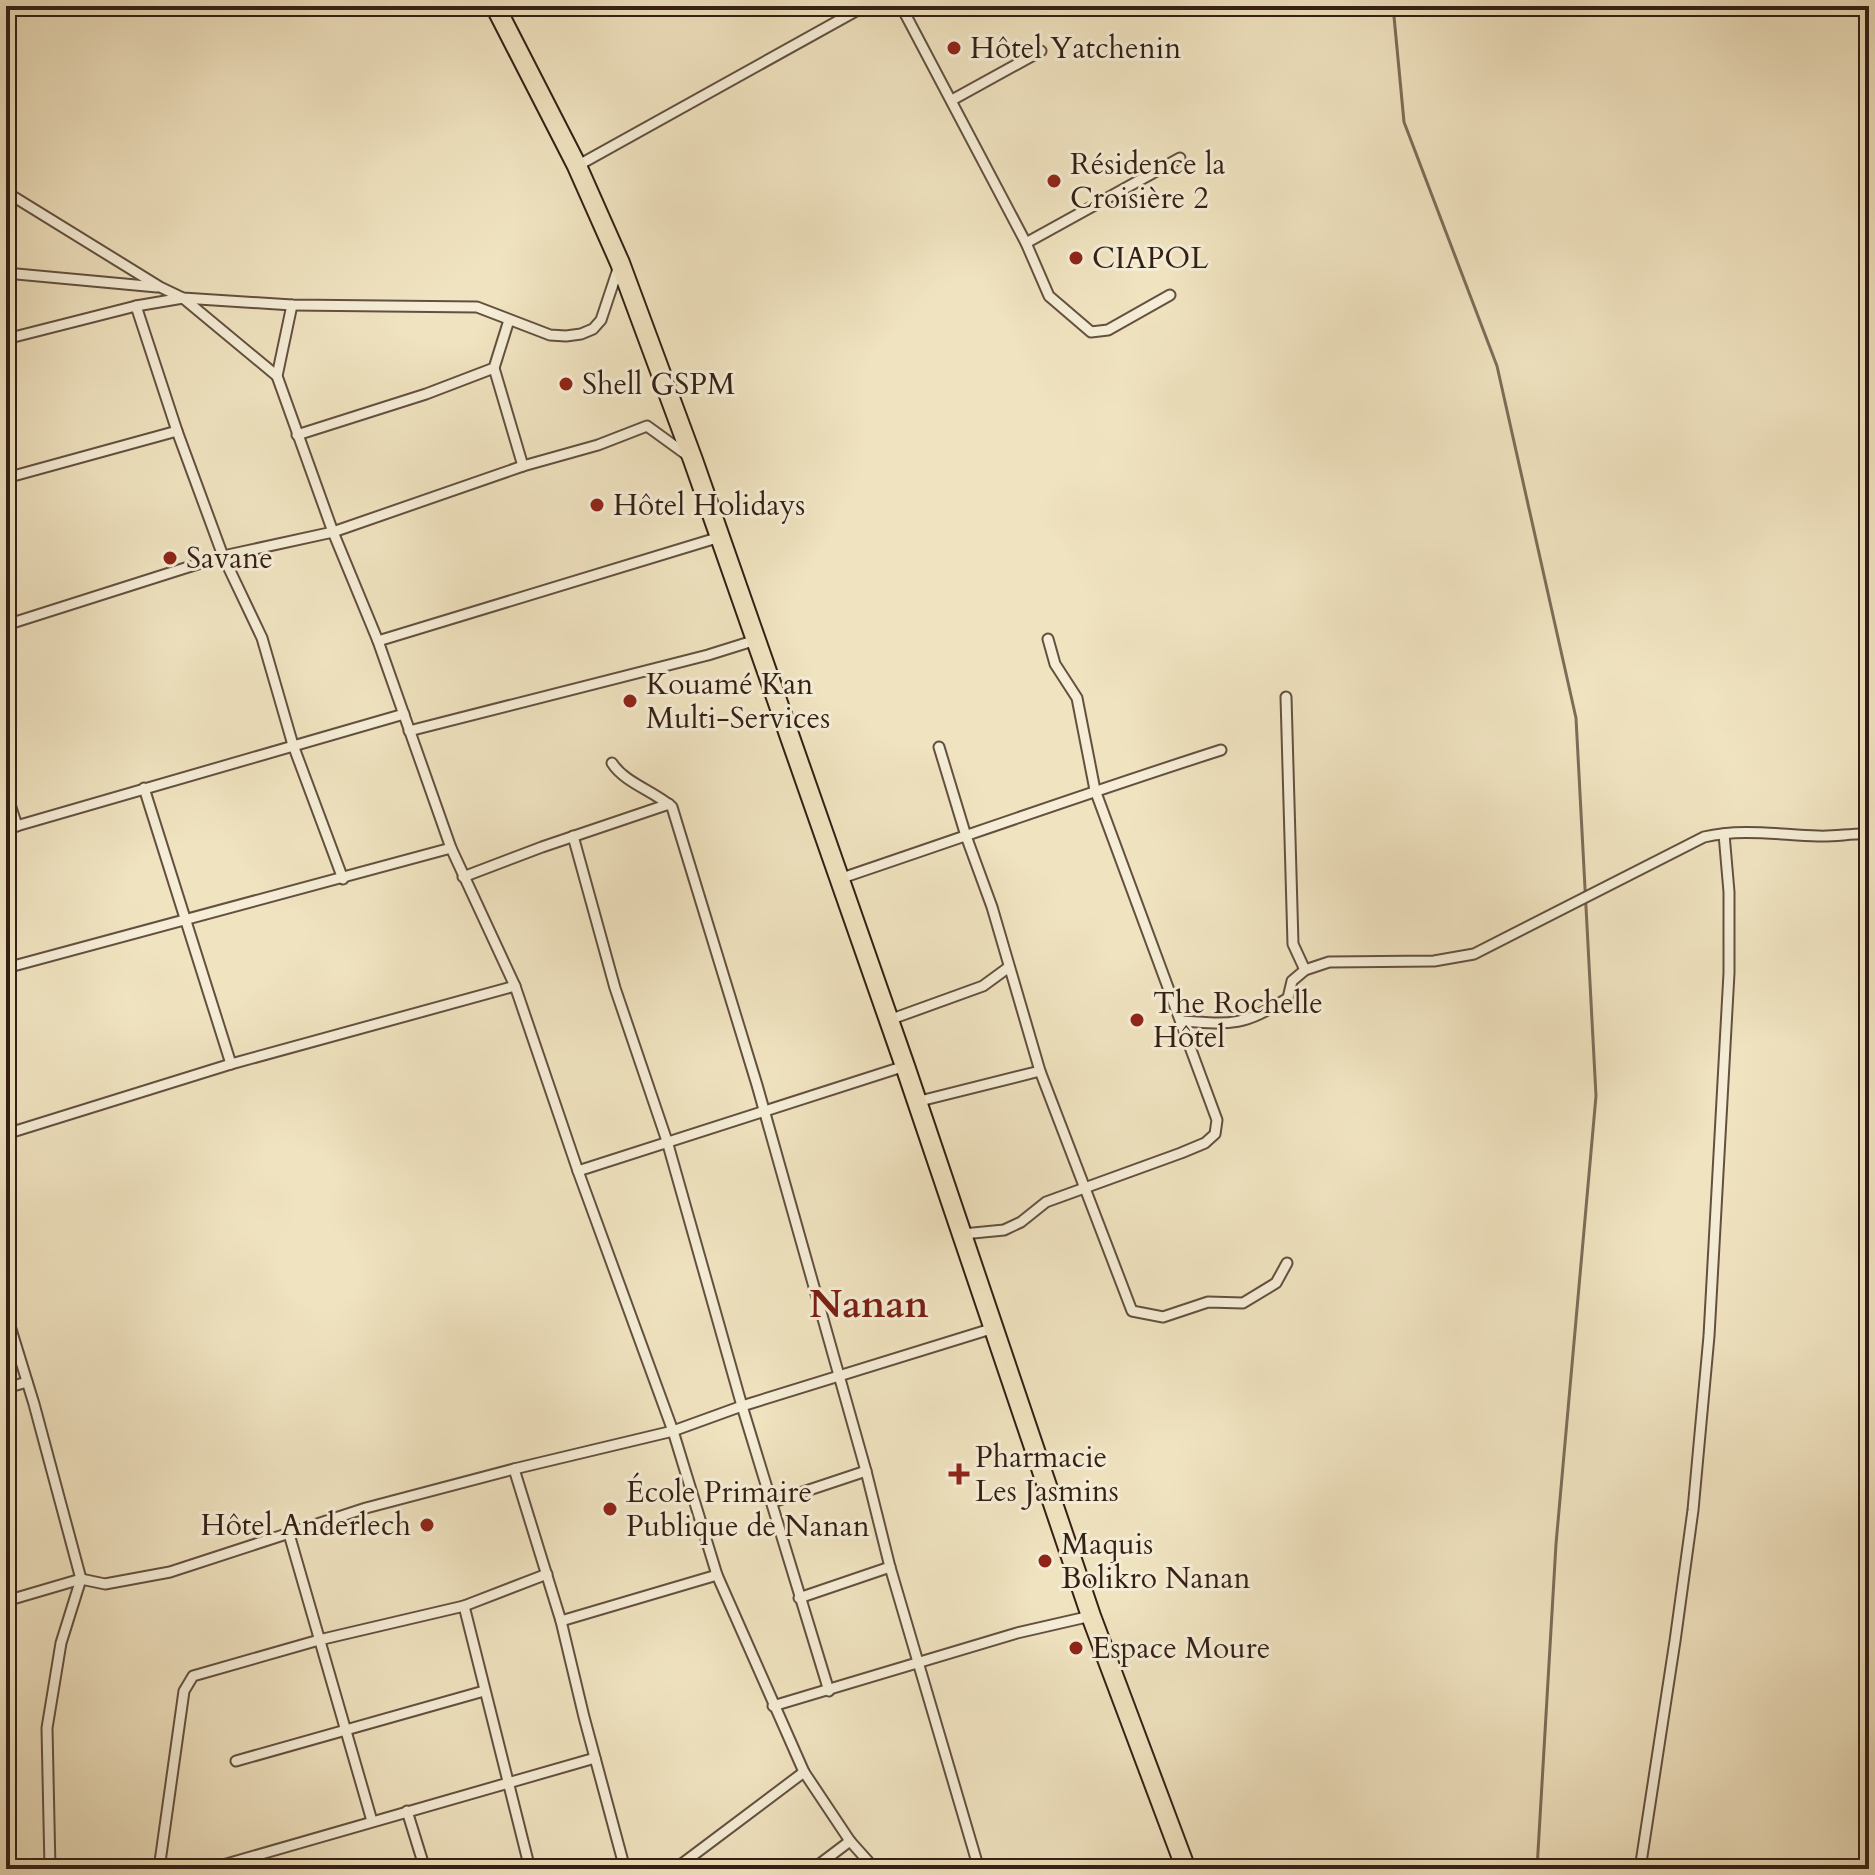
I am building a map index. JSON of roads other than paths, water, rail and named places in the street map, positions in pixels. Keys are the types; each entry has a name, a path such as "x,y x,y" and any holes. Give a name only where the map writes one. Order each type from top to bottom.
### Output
{"highway":[{"path":"495,6 577,166 620,263 693,460 905,1066 1091,1616 1186,1869"}],"street":[{"path":"577,166 845,11 865,6"},
{"path":"901,6 1026,243 1049,296 1091,332 1108,330 1170,295"},
{"path":"952,100 1041,51"},
{"path":"1026,243 1180,158"},
{"path":"6,192 183,298 277,376"},
{"path":"6,339 136,306 183,298 292,305 477,307 550,335 581,334 593,329 601,320 620,263"},
{"path":"6,273 160,287"},
{"path":"292,305 277,376 333,532 378,641 451,848 515,986 578,1171 673,1431 717,1575 804,1772 850,1841 875,1869"},
{"path":"136,306 223,556 262,638 293,745 343,879"},
{"path":"509,320 494,368 523,466"},
{"path":"297,435 426,394 494,368"},
{"path":"6,625 223,556 333,532 647,426 693,460"},
{"path":"6,478 177,431"},
{"path":"378,641 720,537"},
{"path":"963,1234 1004,1230 1021,1222 1046,1202 1205,1143 1215,1134 1217,1120 1095,790 1077,698 1055,664 1048,639"},
{"path":"409,731 756,640"},
{"path":"1286,697 1293,944 1305,970"},
{"path":"6,829 404,714"},
{"path":"939,747 992,907 1040,1071 1132,1311 1163,1317 1208,1302 1243,1303 1276,1283 1287,1263"},
{"path":"839,879 1095,790 1221,750"},
{"path":"612,763 621,776 656,793 672,807 727,983 866,1471 890,1567 979,1869"},
{"path":"144,788 231,1064"},
{"path":"6,792 17,826"},
{"path":"463,877 669,804"},
{"path":"1182,1021 1229,1025 1261,1016 1288,998 1292,981 1305,970 1329,962 1434,961 1474,954 1704,837 1766,832 1824,836 1869,834"},
{"path":"1640,1869 1691,1525 1709,1336 1729,973 1729,892 1724,834"},
{"path":"573,836 615,988 667,1141 742,1406 829,1691"},
{"path":"6,968 451,848"},
{"path":"887,1020 983,986 1009,967"},
{"path":"6,1134 231,1064 515,986"},
{"path":"578,1171 905,1066"},
{"path":"915,1102 1040,1071"},
{"path":"6,1313 81,1579 61,1643 47,1728 50,1869"},
{"path":"6,1601 81,1579 105,1584 170,1572 366,1508 673,1431 742,1406 994,1328"},
{"path":"6,1388 27,1382"},
{"path":"514,1469 561,1621 625,1869"},
{"path":"773,1502 866,1471"},
{"path":"289,1534 372,1821"},
{"path":"799,1598 890,1567"},
{"path":"159,1869 184,1691 193,1676 319,1640 464,1606 547,1574"},
{"path":"561,1621 717,1575"},
{"path":"464,1606 530,1869"},
{"path":"773,1706 1017,1633 1091,1616"},
{"path":"236,1761 484,1691"},
{"path":"209,1869 595,1758"},
{"path":"675,1869 804,1772"},
{"path":"407,1811 425,1869"},
{"path":"813,1869 850,1841"}],"waterway":[{"path":"1393,6 1404,122 1497,366 1576,718 1596,1096 1556,1544 1537,1869"}],"place":[{"name":"Hôtel Yatchenin","path":"954,48"},
{"name":"Résidence la Croisière 2","path":"1054,181"},
{"name":"CIAPOL","path":"1076,258"},
{"name":"Shell GSPM","path":"566,384"},
{"name":"Hôtel Holidays","path":"597,505"},
{"name":"Savane","path":"170,558"},
{"name":"Kouamé Kan Multi-Services","path":"630,701"},
{"name":"The Rochelle Hôtel","path":"1137,1020"},
{"name":"Pharmacie Les Jasmins","path":"959,1474"},
{"name":"École Primaire Publique de Nanan","path":"610,1509"},
{"name":"Hôtel Anderlech","path":"427,1525"},
{"name":"Maquis Bolikro Nanan","path":"1045,1561"},
{"name":"Espace Moure","path":"1076,1648"}],"district":[{"name":"Nanan","path":"869,1304"}]}
